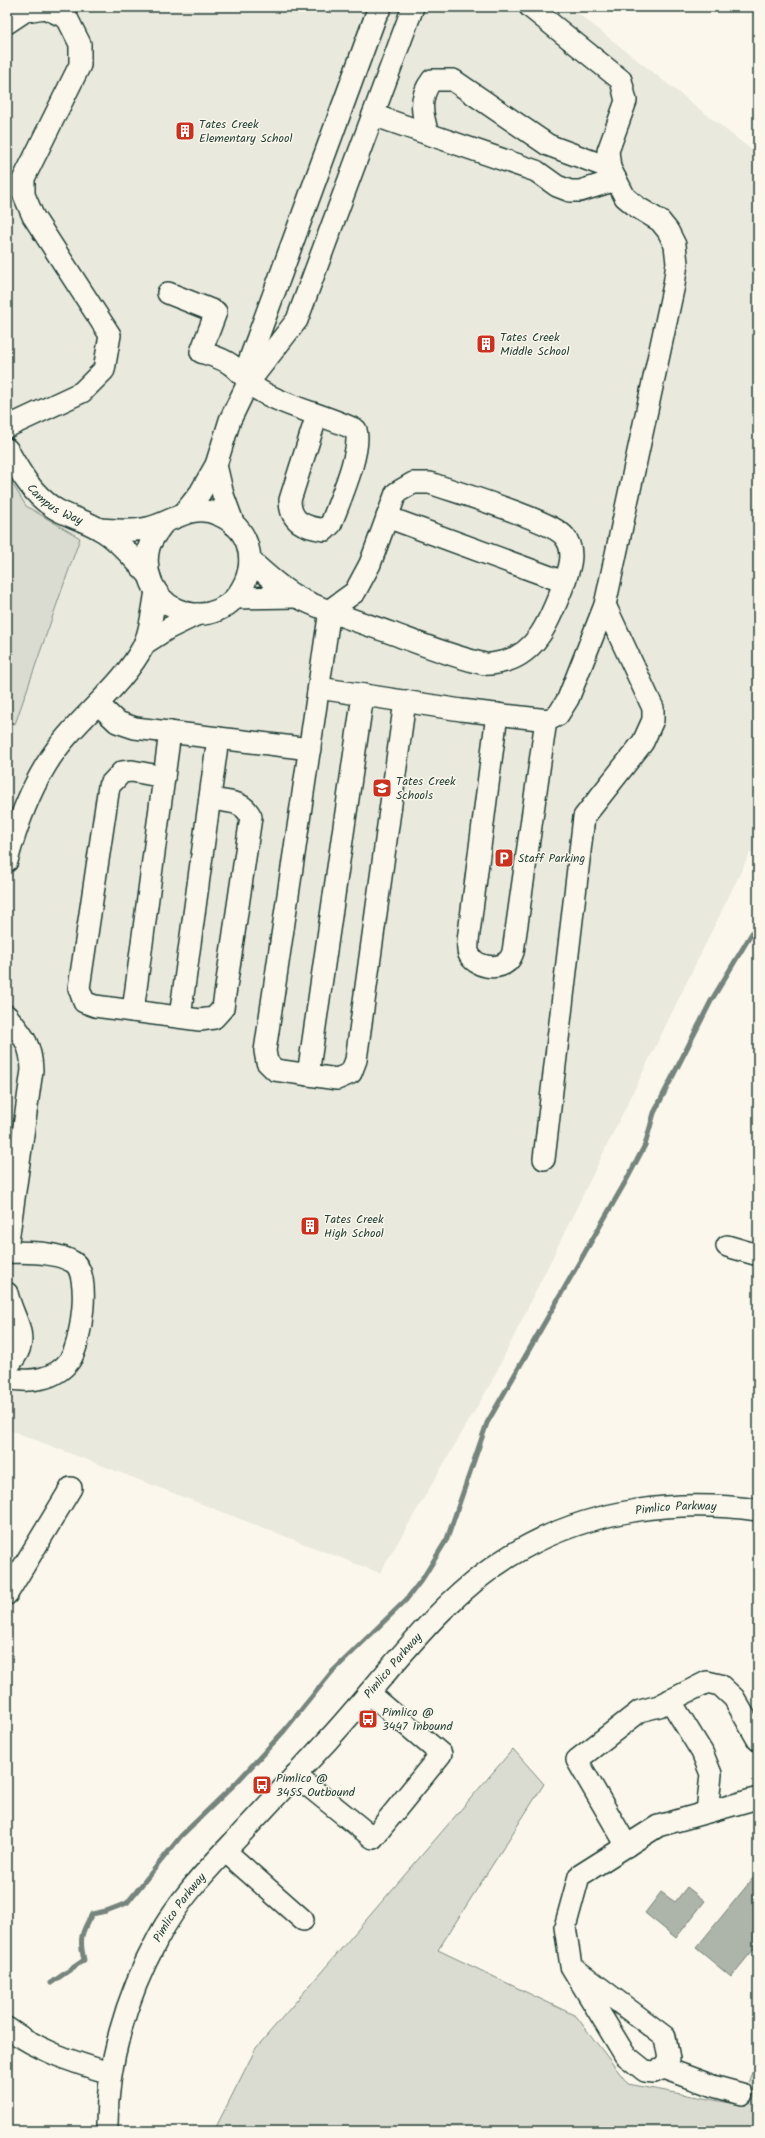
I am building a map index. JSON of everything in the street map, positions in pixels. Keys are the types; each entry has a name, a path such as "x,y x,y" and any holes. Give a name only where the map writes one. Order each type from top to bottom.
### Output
{"street":[{"path":"248,383 248,364 376,15 381,7"},
{"path":"144,644 152,583 147,560 155,534 163,524 185,512 200,493 216,465 230,420 248,383 297,320 413,7"},
{"path":"319,688 546,720 558,715 568,699 605,605 674,285 677,263 674,244 668,231 660,221 638,207 625,196 613,174 608,152 626,101 621,80 530,7"},
{"path":"7,23 25,11 45,8 68,18 80,44 80,65 24,178 24,195 33,216 110,336 104,370 82,392 7,427"},
{"path":"428,134 421,109 426,87 432,80 453,80 548,145 613,174"},
{"path":"372,115 536,171 557,186 570,191 580,191 613,174"},
{"path":"168,293 216,312 201,352 230,364 248,383 266,394 356,430 358,437 356,454 331,524 324,530 297,522 290,511 290,500 317,415"},
{"name":"Campus Way","path":"7,449 26,483 54,508 100,529 118,544 152,583"},
{"path":"216,465 223,495 234,525"},
{"path":"250,560 277,583 297,597 330,610 452,654 487,665 507,660 531,648 544,628 564,582 570,561 571,550 564,536 546,524 430,483 413,483 396,493 370,564 355,592 330,610 265,1051 268,1062 275,1070 337,1079 351,1073 356,1060 405,701"},
{"path":"7,861 17,825 46,765 73,729 98,704 128,668 144,644 169,628 198,614 212,612 225,607 236,598 244,587 249,574 250,560 248,547 242,535 234,525 219,515 202,511 185,512"},
{"path":"387,518 564,582"},
{"name":"Campus Way","path":"100,529 133,530 163,524"},
{"path":"152,583 174,608 198,614"},
{"path":"236,598 297,597"},
{"path":"544,1159 584,816 643,742 653,720 653,708 605,605"},
{"path":"308,1075 362,695"},
{"path":"98,704 117,722 135,728 310,749"},
{"path":"497,714 468,941 469,953 477,963 486,966 498,966 508,961 513,952 546,720"},
{"path":"133,1011 170,732"},
{"path":"180,1017 218,738"},
{"path":"164,777 132,771 122,772 109,786 79,988 84,1002 94,1006 200,1020 214,1018 223,1008 251,817 246,807 241,804 210,799"},
{"path":"7,1016 23,1036 31,1053 32,1070 7,1248"},
{"path":"727,1246 758,1255"},
{"path":"7,1252 50,1255 73,1262 80,1268 85,1291 77,1344 70,1360 58,1371 40,1380 7,1378"},
{"path":"7,1293 21,1328 20,1345 13,1360 7,1366"},
{"path":"7,1594 71,1488"},
{"name":"Pimlico Parkway","path":"107,2131 110,2073 127,2010 138,1981 158,1938 185,1896 295,1776 442,1610 470,1584 521,1550 575,1525 651,1507 726,1506 758,1510"},
{"path":"627,1846 577,1760 640,1711 659,1706 707,1682 720,1685 734,1698 758,1740"},
{"path":"295,1776 373,1838 441,1754 369,1693"},
{"path":"670,1700 702,1752 711,1774 707,1812"},
{"path":"570,1966 665,2037 669,2059 664,2068 654,2072 645,2071 625,2055 570,1966 565,1927 579,1876 658,1826 758,1798"},
{"path":"225,1851 303,1920"},
{"path":"7,2028 29,2044 110,2073"},
{"path":"664,2068 713,2086 742,2094"}],"shaded area":[{"name":"Tates Creek Schools","path":"7,7 570,7 758,155 758,854 750,853 491,1383 380,1573 7,1429 7,721 15,724 80,538 26,506 7,475"},
{"path":"7,475 26,506 80,538 15,724 7,721"},
{"path":"513,1749 544,1784 438,1950 576,2016 628,2084 741,2105 758,2053 758,2131 214,2131 256,2048"},
{"path":"758,1872 758,1944 731,1977 696,1948"},
{"path":"687,1887 705,1901 676,1938 645,1913 661,1892 675,1902"}],"waterway":[{"path":"51,1983 84,1960 81,1941 85,1926 92,1914 106,1911 127,1903 181,1836 237,1782 284,1731 331,1673 406,1600 423,1578 447,1539 487,1423 627,1179 645,1145 654,1113 711,1001 758,923"}],"place":[{"name":"Tates Creek Elementary School","path":"185,131"},
{"name":"Tates Creek Middle School","path":"486,344"},
{"name":"Tates Creek Schools","path":"382,788"},
{"name":"Staff Parking","path":"504,858"},
{"name":"Tates Creek High School","path":"310,1226"},
{"name":"Pimlico @ 3447 Inbound","path":"368,1719"},
{"name":"Pimlico @ 3455 Outbound","path":"262,1785"}]}
